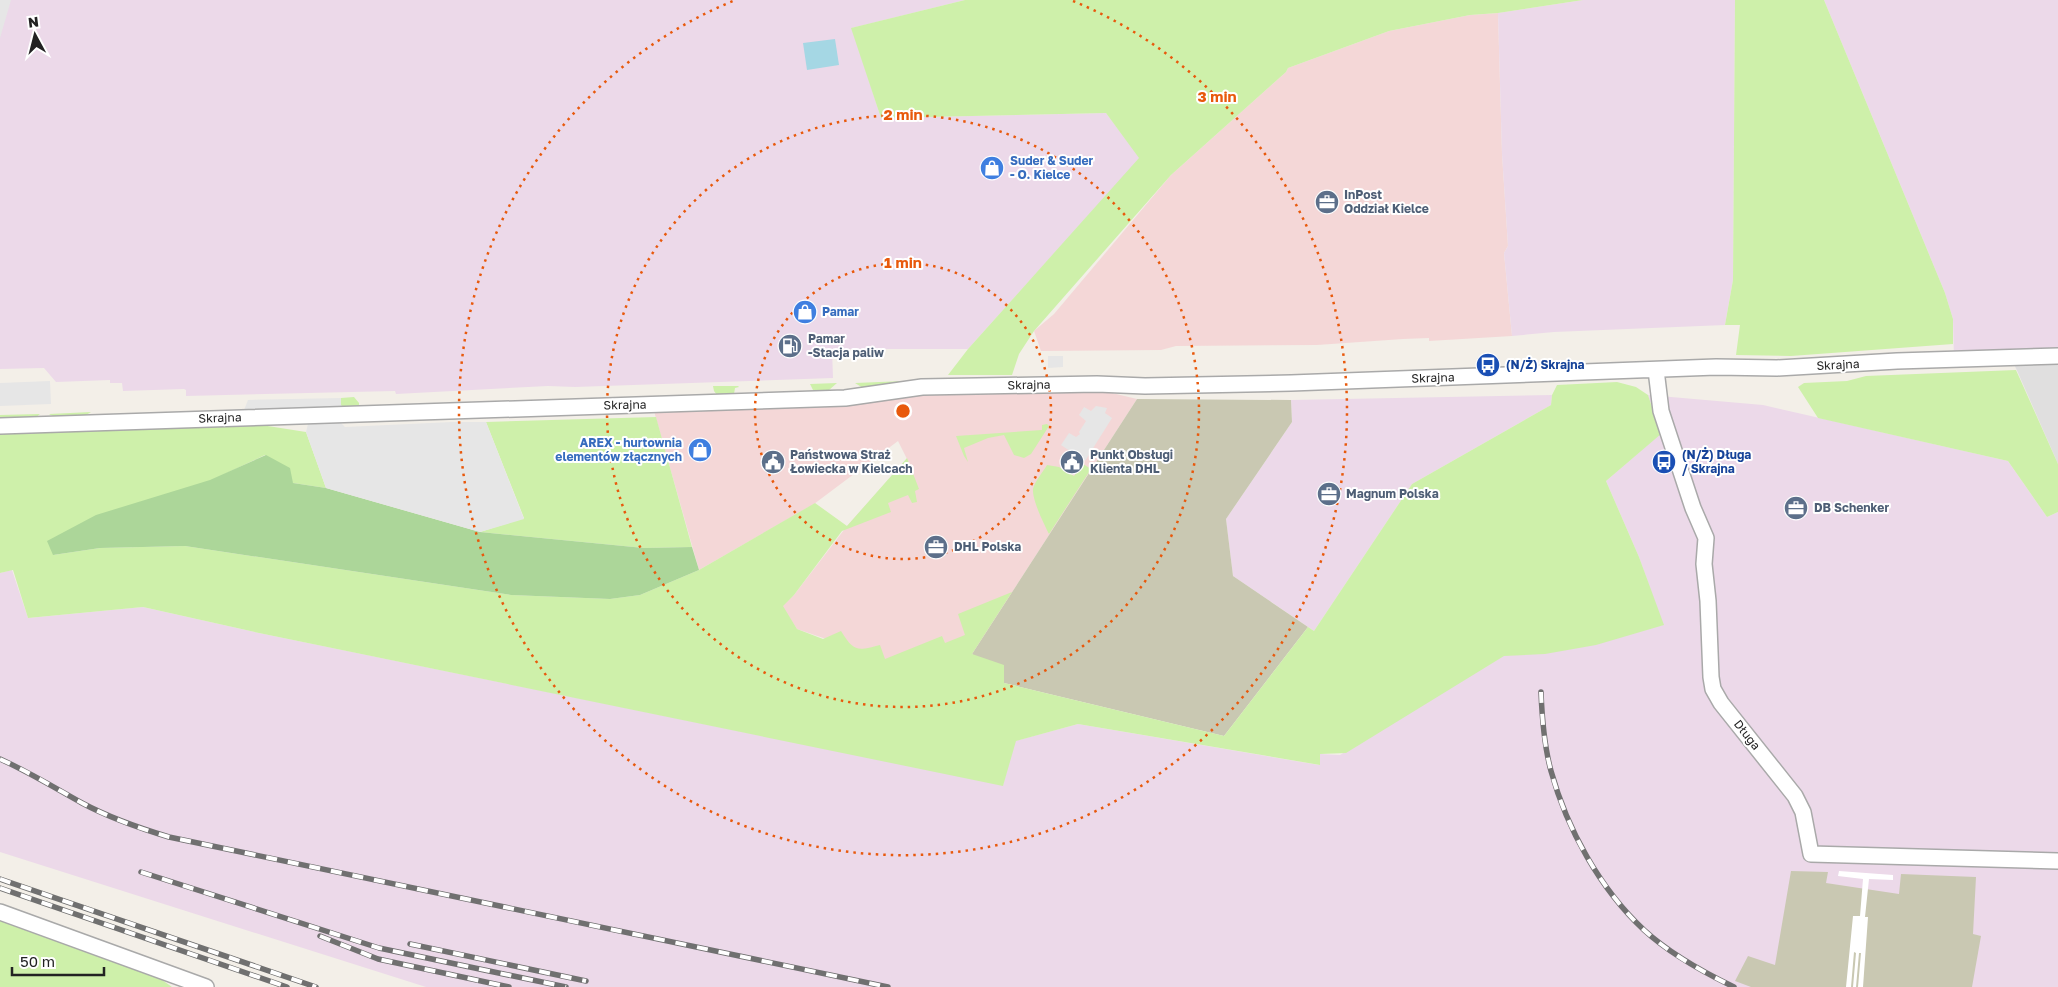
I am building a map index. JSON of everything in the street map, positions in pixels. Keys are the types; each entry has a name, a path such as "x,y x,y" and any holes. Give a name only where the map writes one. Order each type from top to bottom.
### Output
{"street":[{"name":"Skrajna","path":"0,426 845,398 922,387 1281,383 1716,367 1777,368 1897,361 2058,356"},
{"name":"Długa","path":"1656,370 1661,411 1690,502 1706,538 1704,571 1708,601 1710,665 1713,689 1721,703 1795,796 1803,812 1811,854 2058,861"},
{"path":"0,912 206,987"}],"shaded area":[{"path":"0,0 965,0 852,28 881,118 1106,113 1140,158 968,349 832,349 833,378 575,387 548,386 396,394 395,391 186,396 186,390 184,389 123,391 122,383 110,383 110,380 56,382 44,368 0,369"},
{"path":"0,0 11,0 0,38"},
{"path":"1583,0 1735,0 1733,280 1725,325 1554,332 1512,336 1504,253 1508,246 1502,154 1498,13"},
{"path":"1824,0 2058,0 2058,356 1954,359 1953,319 1945,293"},
{"name":"InPost Oddział Kielce","path":"1498,13 1502,154 1508,246 1504,253 1512,336 1429,341 1429,338 1403,339 1317,345 1176,346 1161,350 1041,351 1034,331 1054,314 1171,175 1286,72 1288,68 1389,31 1470,15"},
{"path":"1048,356 1063,356 1063,367 1048,368"},
{"path":"2058,356 2058,464 2011,357"},
{"path":"50,381 51,404 0,406 0,383"},
{"path":"1057,390 1112,393 1137,399 972,654 899,664 797,629 782,606 794,595 847,526 907,459 898,441 814,504 699,570 652,404 878,394"},
{"path":"1552,395 1551,405 1412,484 1314,631 1233,576 1226,519 1292,422 1291,400"},
{"path":"1648,395 1763,405 2008,461 2047,517 2058,512 2058,987 426,987 0,852 0,573 12,570 28,618 143,607 259,633 1003,785 1015,741 1078,724 1319,765 1320,754 1340,755 1503,656 1663,625 1639,557 1606,481 1660,434"},
{"path":"341,398 341,405 343,407 244,410 248,400"},
{"path":"1137,399 1291,400 1292,422 1226,519 1233,576 1308,627 1224,736 1004,683 972,654"},
{"path":"1096,406 1107,408 1105,413 1112,418 1085,461 1061,445 1069,433 1076,437 1080,434 1079,432 1086,421 1079,415 1084,407 1091,411"},
{"path":"486,422 524,519 480,532 326,488 306,432 308,424 341,423 345,427"},
{"path":"1791,871 1828,872 1826,883 1899,894 1901,874 1976,877 1973,934 1981,936 1972,987 1751,987 1735,981 1748,956 1775,965"}],"green space":[{"path":"965,0 1583,0 1498,13 1470,15 1389,31 1288,68 1286,72 1171,175 1034,331 1019,354 1012,375 948,375 968,349 1139,158 1106,113 881,118 851,28"},
{"path":"1735,0 1824,0 1945,293 1953,319 1953,344 1791,356 1736,355 1740,325 1725,325 1733,280"},
{"path":"2016,370 2058,464 2058,512 2047,517 2008,461 1818,418 1798,387 1804,383 1847,381 1866,376"},
{"path":"904,381 863,388 855,383"},
{"path":"1617,382 1636,387 1648,395 1661,434 1606,481 1639,557 1664,625 1596,645 1545,654 1504,656 1346,753 1320,754 1320,765 1078,724 1016,741 1003,786 259,633 143,607 28,618 13,570 0,573 0,433 255,424 306,432 326,488 293,483 265,455 53,555 100,548 185,546 511,595 610,599 640,595 699,570 815,503 847,526 907,458 919,489 915,491 917,502 912,503 908,495 888,503 891,512 842,531 794,595 783,606 797,629 823,639 841,631 849,643 857,648 861,649 880,645 885,659 942,636 945,643 965,635 958,614 1012,592 972,654 1004,665 1004,683 1224,736 1308,627 1314,631 1412,484 1551,405 1552,395 1557,385"},
{"path":"837,383 829,390 814,392 810,384"},
{"path":"713,386 739,387 735,388 734,394 717,395"},
{"path":"354,397 359,403 359,407 341,406 341,398"},
{"path":"91,412 70,418 49,414"},
{"path":"40,414 35,418 0,419 0,415"},
{"path":"656,417 692,547 644,548 480,532 524,518 486,422"},
{"path":"1047,424 1049,426 1031,454 1024,458 1014,455 1004,435 988,438 964,448 968,462 956,436 1042,430 1042,425"},
{"path":"266,455 290,468 293,483 326,488 480,532 644,548 692,547 699,570 640,595 610,599 511,595 185,546 100,548 53,555 47,541 96,515 210,480"},
{"path":"1083,464 1091,469 1049,534 1034,499 1033,489 1035,483 1047,465 1059,467 1074,476"},
{"path":"0,920 85,951 148,970 172,987 0,987"}],"water":[{"path":"835,39 839,65 807,70 803,43"}],"pier":[{"path":"1839,871 1893,875 1893,880 1869,879 1865,917 1868,917 1863,987 1858,987 1861,953 1859,953 1856,987 1853,987 1856,953 1854,952 1851,987 1846,987 1853,916 1860,916 1863,879 1838,876"}],"railway":[{"path":"1541,692 1543,722 1551,771 1566,815 1599,877 1628,914 1654,939 1687,962 1734,987"},
{"path":"0,759 103,813 169,837 888,987"},
{"path":"141,872 379,948 566,987"},
{"path":"0,879 316,987"},
{"path":"0,888 287,987"},
{"path":"320,936 378,959 509,987"},
{"path":"410,944 586,981"}],"place":[{"name":"Suder & Suder - O. Kielce","path":"992,168"},
{"name":"InPost Oddział Kielce","path":"1327,202"},
{"name":"Pamar","path":"805,312"},
{"name":"Pamar -Stacja paliw","path":"790,346"},
{"name":"(N/Ż) Skrajna","path":"1488,365"},
{"name":"AREX - hurtownia elementów złącznych","path":"700,450"},
{"name":"Państwowa Straż Łowiecka w Kielcach","path":"773,462"},
{"name":"Punkt Obsługi Klienta DHL","path":"1072,462"},
{"name":"(N/Ż) Długa / Skrajna","path":"1664,462"},
{"name":"Magnum Polska","path":"1329,494"},
{"name":"DB Schenker","path":"1796,508"},
{"name":"DHL Polska","path":"936,547"}]}
